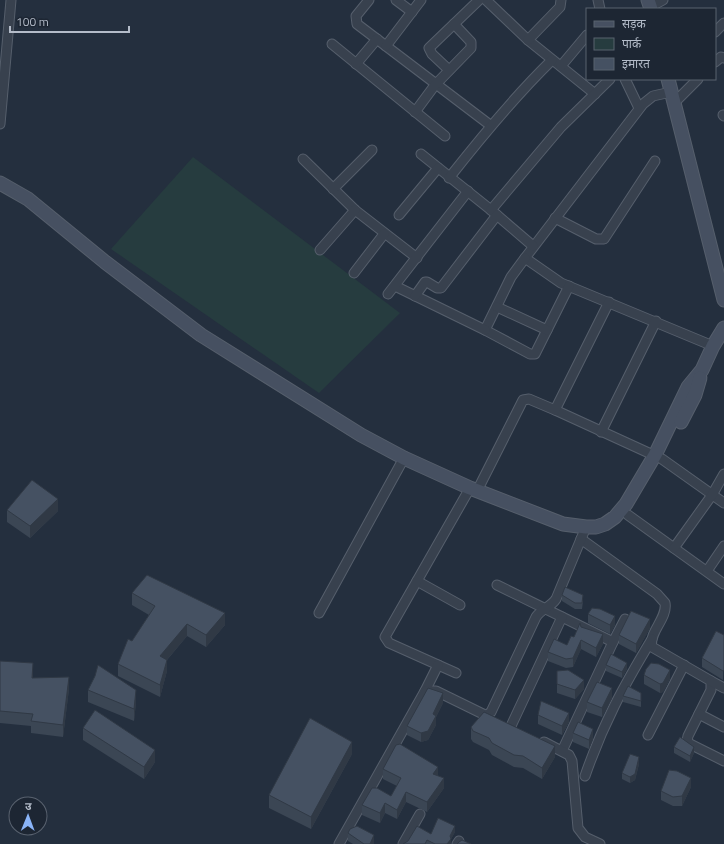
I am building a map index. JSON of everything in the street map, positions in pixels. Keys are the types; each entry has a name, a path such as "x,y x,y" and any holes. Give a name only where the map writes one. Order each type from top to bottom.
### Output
{"main road":[{"path":"668,80 724,300"},
{"path":"3,185 18,201 89,254 176,327 196,340 357,441 471,491 535,522 564,532 583,534 608,530 618,525 637,503 658,457"},
{"path":"583,534 605,524 626,504 658,457 695,395 702,370 713,346 724,328"}],"street":[{"path":"0,124 11,0"},
{"path":"369,0 356,16 355,20 377,39 490,125"},
{"path":"396,0 412,12"},
{"path":"386,46 421,0"},
{"path":"449,70 432,54 430,48 479,0"},
{"path":"486,0 528,40 595,94"},
{"path":"528,40 561,3 553,0"},
{"path":"650,5 663,0"},
{"path":"716,31 724,23"},
{"path":"415,112 435,84 469,50 472,45 454,24"},
{"path":"561,66 586,36"},
{"path":"356,64 377,39"},
{"path":"332,44 445,136"},
{"path":"449,178 490,125 522,89 552,60"},
{"path":"415,296 425,282 437,288 441,288 494,213 561,128 609,80"},
{"path":"625,80 639,108"},
{"path":"485,330 511,277 639,108 653,96 673,98 697,80"},
{"path":"334,189 372,150"},
{"path":"421,154 449,178 468,191 533,246"},
{"path":"303,159 355,210 384,234 417,258"},
{"path":"555,218 596,239 604,240 655,161"},
{"path":"399,215 438,168"},
{"path":"388,294 468,191"},
{"path":"320,250 355,210"},
{"path":"354,273 384,234"},
{"path":"525,258 569,286 713,346"},
{"path":"394,286 533,354 537,352 569,286"},
{"path":"555,410 609,302"},
{"path":"497,307 547,330"},
{"path":"601,432 656,321"},
{"path":"456,673 386,640 387,633 523,400 529,399 658,457 724,503"},
{"path":"319,613 403,461"},
{"path":"674,548 712,495 724,474"},
{"path":"628,515 724,584"},
{"path":"487,715 491,712 536,617 556,599 583,534 662,598 666,606 652,640 624,685 606,720 585,776"},
{"path":"707,571 724,546"},
{"path":"417,581 460,605"},
{"path":"498,585 546,608 562,618 614,642"},
{"path":"425,691 436,691 508,725 562,618"},
{"path":"562,751 625,619"},
{"path":"652,640 652,647 724,688"},
{"path":"339,844 425,691 438,665"},
{"path":"648,736 684,665"},
{"path":"711,681 711,690 698,714 687,741 690,744 724,761"},
{"path":"698,714 724,727"},
{"path":"536,739 569,755 572,761 578,828 585,837 600,844"},
{"path":"403,844 420,814"}],"green space":[{"path":"193,157 400,313 319,393 111,249"}],"building":[{"path":"32,480 58,499 30,526 7,510"},
{"path":"147,575 225,613 206,635 187,624 160,656 167,660 160,685 118,664 128,639 132,641 155,606 132,593"},
{"path":"565,587 583,595 582,603 575,603 562,595"},
{"path":"592,608 600,609 615,616 610,625 588,614"},
{"path":"631,611 650,619 636,644 619,635"},
{"path":"580,623 581,627 603,634 596,648 581,640 573,658 566,659 548,652 554,639 567,645 571,636 574,637"},
{"path":"716,631 724,635 723,671 702,658"},
{"path":"611,654 627,663 622,672 606,665"},
{"path":"0,661 33,663 32,678 69,677 63,725 31,721 33,714 0,711"},
{"path":"651,663 659,664 670,670 663,683 660,684 644,675 646,669"},
{"path":"98,665 136,690 134,709 88,690 95,676"},
{"path":"568,670 584,680 575,690 557,684 557,671"},
{"path":"597,682 612,688 602,708 587,702"},
{"path":"628,686 641,693 641,701 623,696"},
{"path":"428,688 443,693 433,714 436,716 428,731 421,733 407,726"},
{"path":"541,701 569,713 562,726 538,715"},
{"path":"95,710 155,750 144,767 83,728"},
{"path":"484,712 555,746 542,768 523,756 514,755 492,743 489,738 473,731 471,727"},
{"path":"310,718 352,742 311,817 269,795"},
{"path":"578,722 593,729 589,740 573,733"},
{"path":"680,737 694,747 690,756 674,747"},
{"path":"400,744 438,767 433,774 444,778 427,802 406,792 397,810 385,803 380,813 362,805 372,788 377,788 391,796 401,778 383,769 396,745"},
{"path":"630,754 639,757 635,774 630,777 622,773"},
{"path":"669,770 677,771 691,778 682,796 673,797 661,791"},
{"path":"438,818 455,826 450,836 451,839 447,844 435,844 427,840 425,844 403,844 408,841 417,826 431,834"},
{"path":"357,826 374,835 370,844 364,844 348,833 350,829"},
{"path":"462,840 471,844 457,844"}]}
